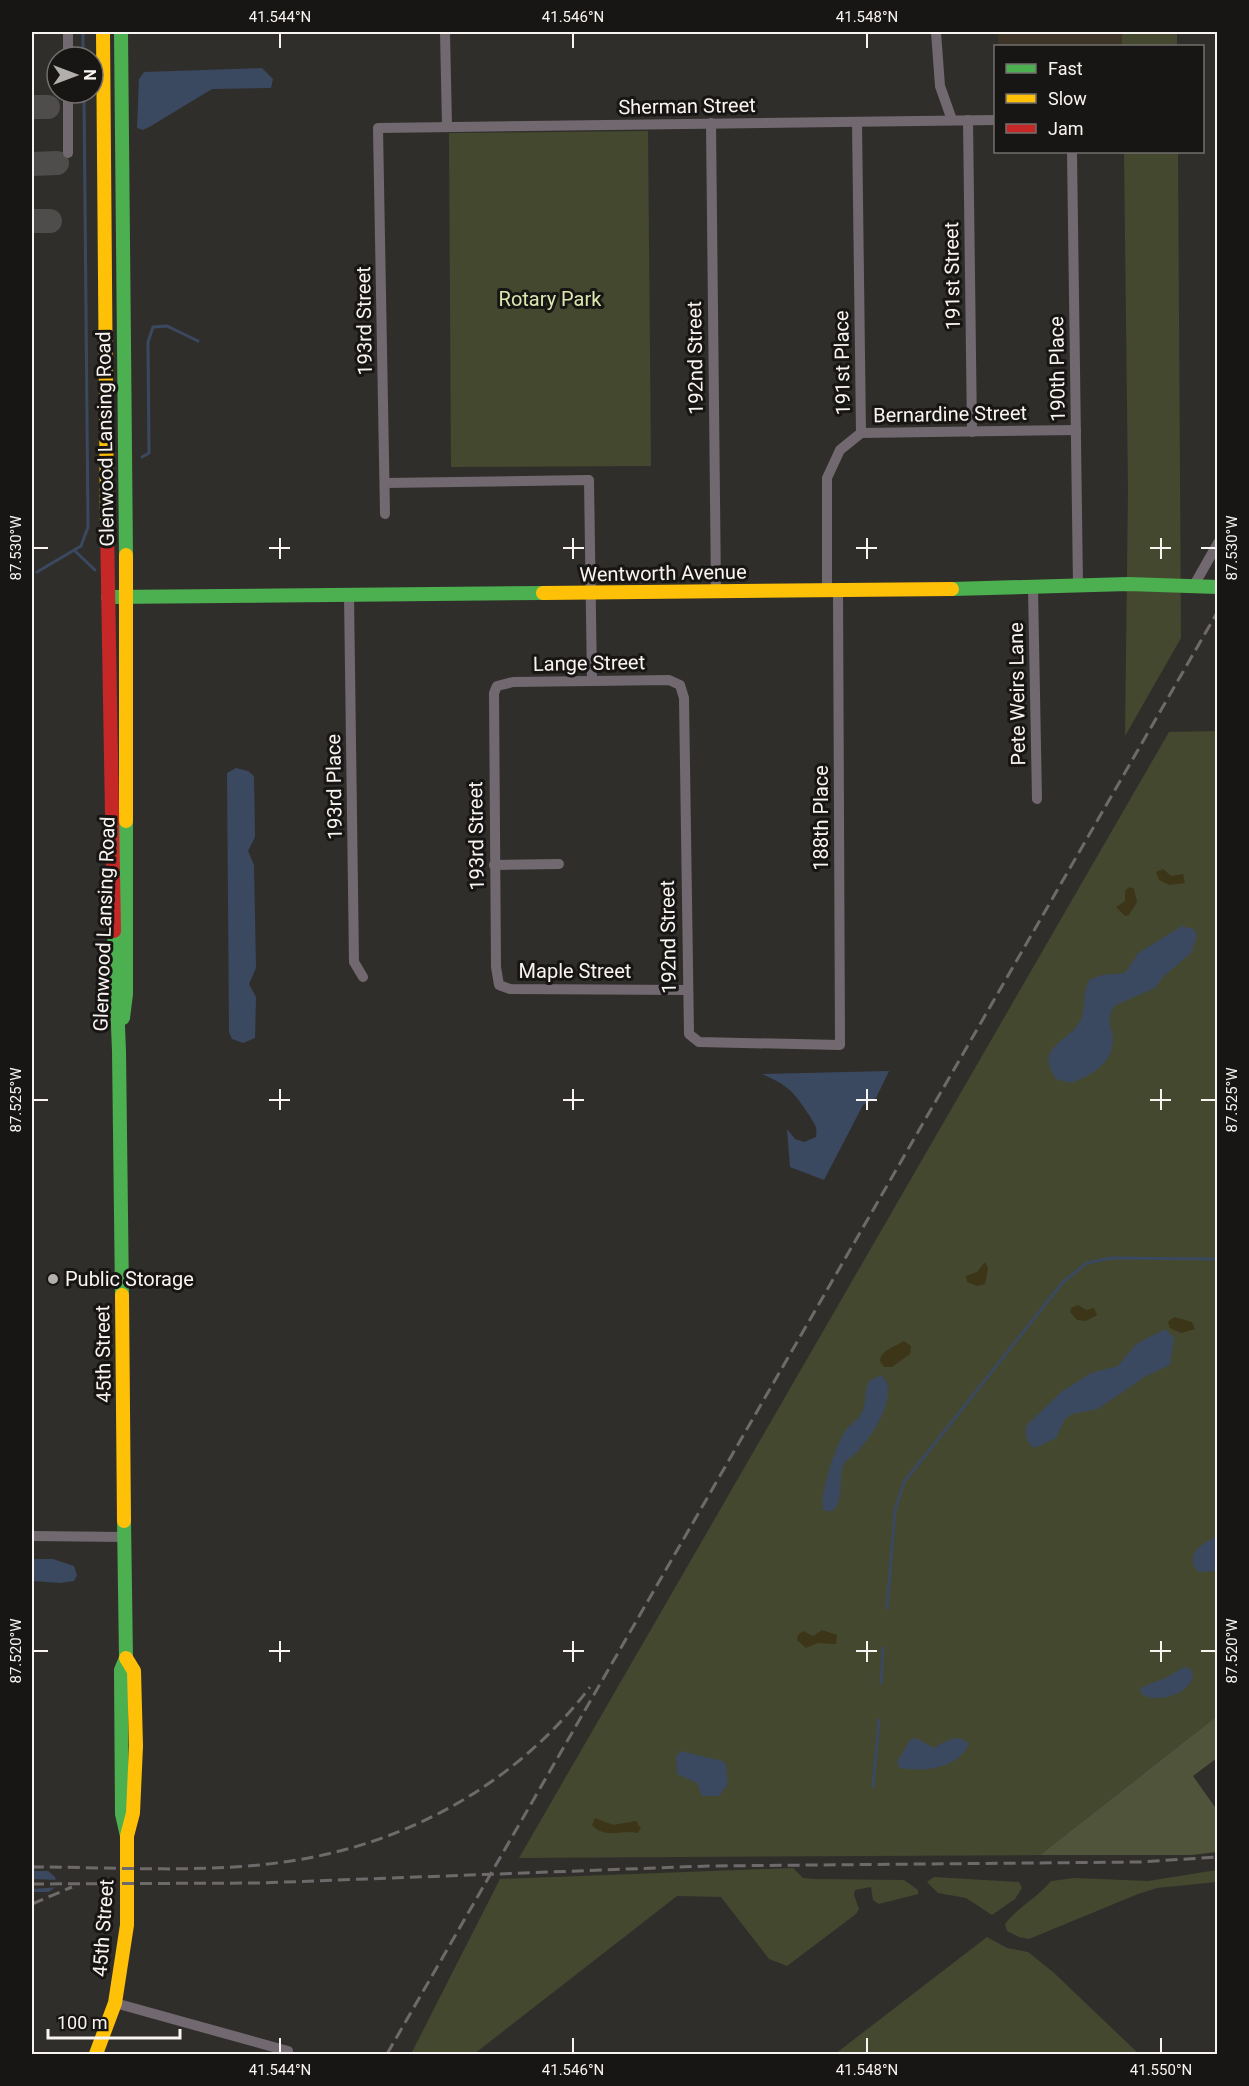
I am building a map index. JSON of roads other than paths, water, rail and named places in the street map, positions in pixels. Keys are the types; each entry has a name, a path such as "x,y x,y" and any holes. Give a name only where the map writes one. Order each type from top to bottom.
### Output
{"main road":[{"name":"Glenwood Lansing Road","path":"103,32 108,597 115,997 120,1051"},
{"name":"Glenwood Lansing Road","path":"120,1051 126,994 126,597 121,32"},
{"name":"Wentworth Avenue","path":"108,597 1033,588 1078,585 1218,587"},
{"name":"45th Street","path":"96,2055 115,2003 127,1925 127,1836 122,1814 121,1670 126,1658 120,1051"}],"street":[{"path":"445,32 447,126"},
{"path":"936,32 937,68 952,120"},
{"path":"68,105 68,153"},
{"name":"191st Street","path":"968,120 972,432"},
{"name":"Sherman Street","path":"378,128 994,120"},
{"name":"191st Place","path":"833,590 827,478 840,450 861,433 857,122"},
{"name":"192nd Street","path":"711,123 716,591"},
{"name":"193rd Street","path":"378,128 385,514"},
{"name":"190th Place","path":"1072,153 1078,585"},
{"name":"Bernardine Street","path":"861,433 1076,430"},
{"path":"385,483 589,480 592,681"},
{"path":"1193,587 1218,543"},
{"name":"Pete Weirs Lane","path":"1033,588 1037,799"},
{"name":"188th Place","path":"833,590 840,1045"},
{"name":"193rd Place","path":"349,595 354,962 363,977"},
{"name":"Lange Street","path":"497,686 513,682 669,680 680,685"},
{"name":"192nd Street","path":"680,685 684,698 687,1029 695,1041 840,1045"},
{"name":"193rd Street","path":"497,686 493,702 494,865 496,967 499,985"},
{"path":"494,865 559,864"},
{"name":"Maple Street","path":"499,985 510,989 687,990"},
{"path":"32,1536 125,1537"},
{"path":"115,2003 288,2051"}],"water":[{"path":"262,68 273,79 271,88 212,89 151,126 143,130 137,128 139,79 144,72"},
{"path":"236,768 248,771 254,776 255,837 248,851 254,865 256,968 249,984 256,997 255,1038 243,1043 232,1039 229,1032 227,773"},
{"path":"1182,926 1194,929 1197,936 1191,953 1163,977 1155,988 1114,1006 1110,1018 1113,1042 1104,1063 1092,1073 1071,1083 1056,1079 1050,1068 1051,1052 1080,1021 1090,979 1125,973 1138,953"},
{"path":"889,1071 876,1098 863,1105 824,1180 790,1167 787,1129 795,1139 804,1142 816,1137 816,1128 790,1090 762,1074"},
{"path":"1165,1329 1174,1338 1170,1365 1146,1376 1098,1409 1072,1414 1065,1419 1056,1438 1035,1448 1030,1444 1026,1435 1027,1425 1061,1392 1091,1373 1118,1366 1136,1344"},
{"path":"881,1375 887,1383 888,1392 882,1415 869,1437 844,1464 840,1496 836,1507 832,1511 825,1511 823,1497 836,1449 846,1430 862,1412 869,1381"},
{"path":"1217,1535 1217,1571 1198,1572 1193,1564 1194,1554 1200,1546"},
{"path":"33,1559 53,1559 74,1566 77,1575 74,1581 60,1583 33,1581"},
{"path":"1184,1667 1191,1669 1193,1677 1185,1689 1163,1698 1147,1697 1141,1694 1140,1688"},
{"path":"916,1738 934,1748 956,1738 965,1740 969,1744 957,1759 948,1764 929,1769 900,1768 897,1762 910,1740"},
{"path":"681,1751 726,1764 728,1784 719,1796 702,1796 697,1783 677,1774 676,1756"},
{"path":"32,1871 48,1871 55,1877 57,1886 49,1892 32,1892"}],"waterway":[{"path":"83,32 83,45"},
{"path":"37,572 81,546 88,527 84,105"},
{"path":"142,457 149,453 148,342 153,327 167,326 198,341"},
{"path":"75,551 95,570"},
{"path":"887,1608 895,1510 904,1482 1063,1282 1087,1263 1111,1258 1218,1259"},
{"path":"881,1683 883,1648"},
{"path":"873,1787 879,1720"}],"railway":[{"path":"387,2054 1218,611"},
{"path":"32,1867 194,1869 259,1865 335,1852 377,1840 457,1803 494,1779 529,1752 561,1721 590,1687"},
{"path":"32,1884 260,1883 708,1866 1140,1862 1218,1857"},
{"path":"32,1904 72,1887"}],"place":[{"name":"Public Storage","path":"53,1279"}],"park label":[{"name":"Rotary Park","path":"550,299"}]}
